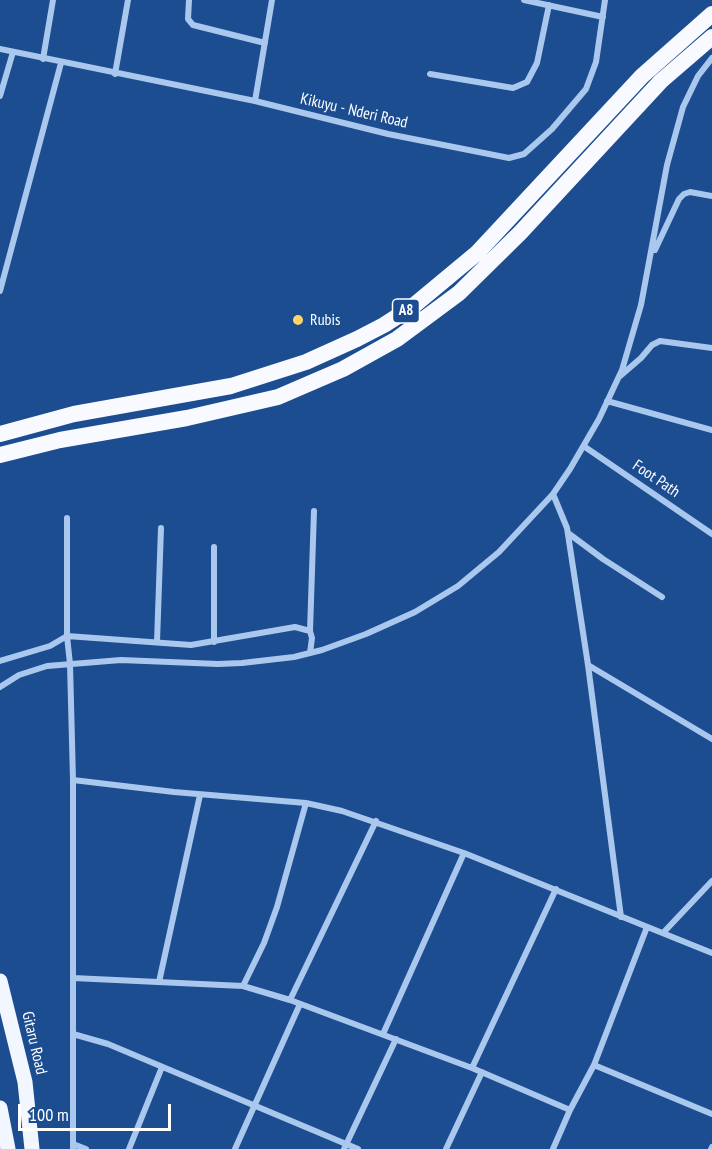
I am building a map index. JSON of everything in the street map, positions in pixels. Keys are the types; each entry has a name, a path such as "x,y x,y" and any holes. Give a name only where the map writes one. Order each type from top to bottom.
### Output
{"highway":[{"name":"A8","path":"0,434 74,414 231,386 306,362 384,325 412,307 477,253 642,76 712,14"},
{"name":"A8","path":"0,455 60,440 187,418 278,397 343,369 397,339 459,293 520,233 653,89 712,37"},
{"path":"0,426 21,428"}],"main road":[{"name":"Gitaru Road","path":"0,981 25,1082 32,1149"},
{"path":"0,1108 8,1149"}],"street":[{"path":"43,59 53,0"},
{"path":"115,74 128,0"},
{"path":"189,0 188,19 193,25 265,43"},
{"path":"255,101 272,0"},
{"path":"524,0 603,17"},
{"name":"Kikuyu - Nderi Road","path":"0,50 255,101 388,134 509,158 518,157 552,129 586,89 596,62 605,0"},
{"path":"430,74 513,88 527,82 537,63 549,5"},
{"path":"0,96 13,52"},
{"path":"0,687 19,675 47,666 121,660 218,664 268,661 310,653 366,634 415,612 458,586 516,536 553,494 585,447 618,378 637,323 667,165 683,107 698,76 712,58"},
{"path":"0,291 61,63"},
{"path":"651,257 684,194 690,192 712,196"},
{"path":"618,378 652,345 660,341 712,348"},
{"path":"607,401 712,430"},
{"name":"Foot Path","path":"585,447 712,534"},
{"path":"553,494 566,522 568,533 621,917"},
{"path":"310,653 314,511"},
{"path":"67,518 67,636 70,664 73,780 73,1146 86,1149"},
{"path":"157,642 161,528"},
{"path":"568,533 662,597"},
{"path":"214,548 214,642"},
{"path":"0,661 50,646 67,636 180,645 214,642 295,627 310,631"},
{"path":"588,665 712,739"},
{"path":"73,780 200,795 306,803 342,811 376,821 556,889 712,953"},
{"path":"159,982 200,795"},
{"path":"243,986 264,943 277,907 306,803"},
{"path":"291,1000 376,821"},
{"path":"383,1034 464,854"},
{"path":"663,933 711,883"},
{"path":"471,1068 556,889"},
{"path":"553,1149 570,1110 594,1065 647,927"},
{"path":"73,978 243,986 291,1000 383,1034 482,1072 570,1110"},
{"path":"235,1149 300,1004"},
{"path":"74,1034 108,1044 345,1147 358,1149"},
{"path":"345,1147 396,1039"},
{"path":"594,1065 712,1114"},
{"path":"129,1149 162,1067"},
{"path":"446,1149 482,1072"}],"place":[{"name":"Rubis","path":"298,320"}]}
